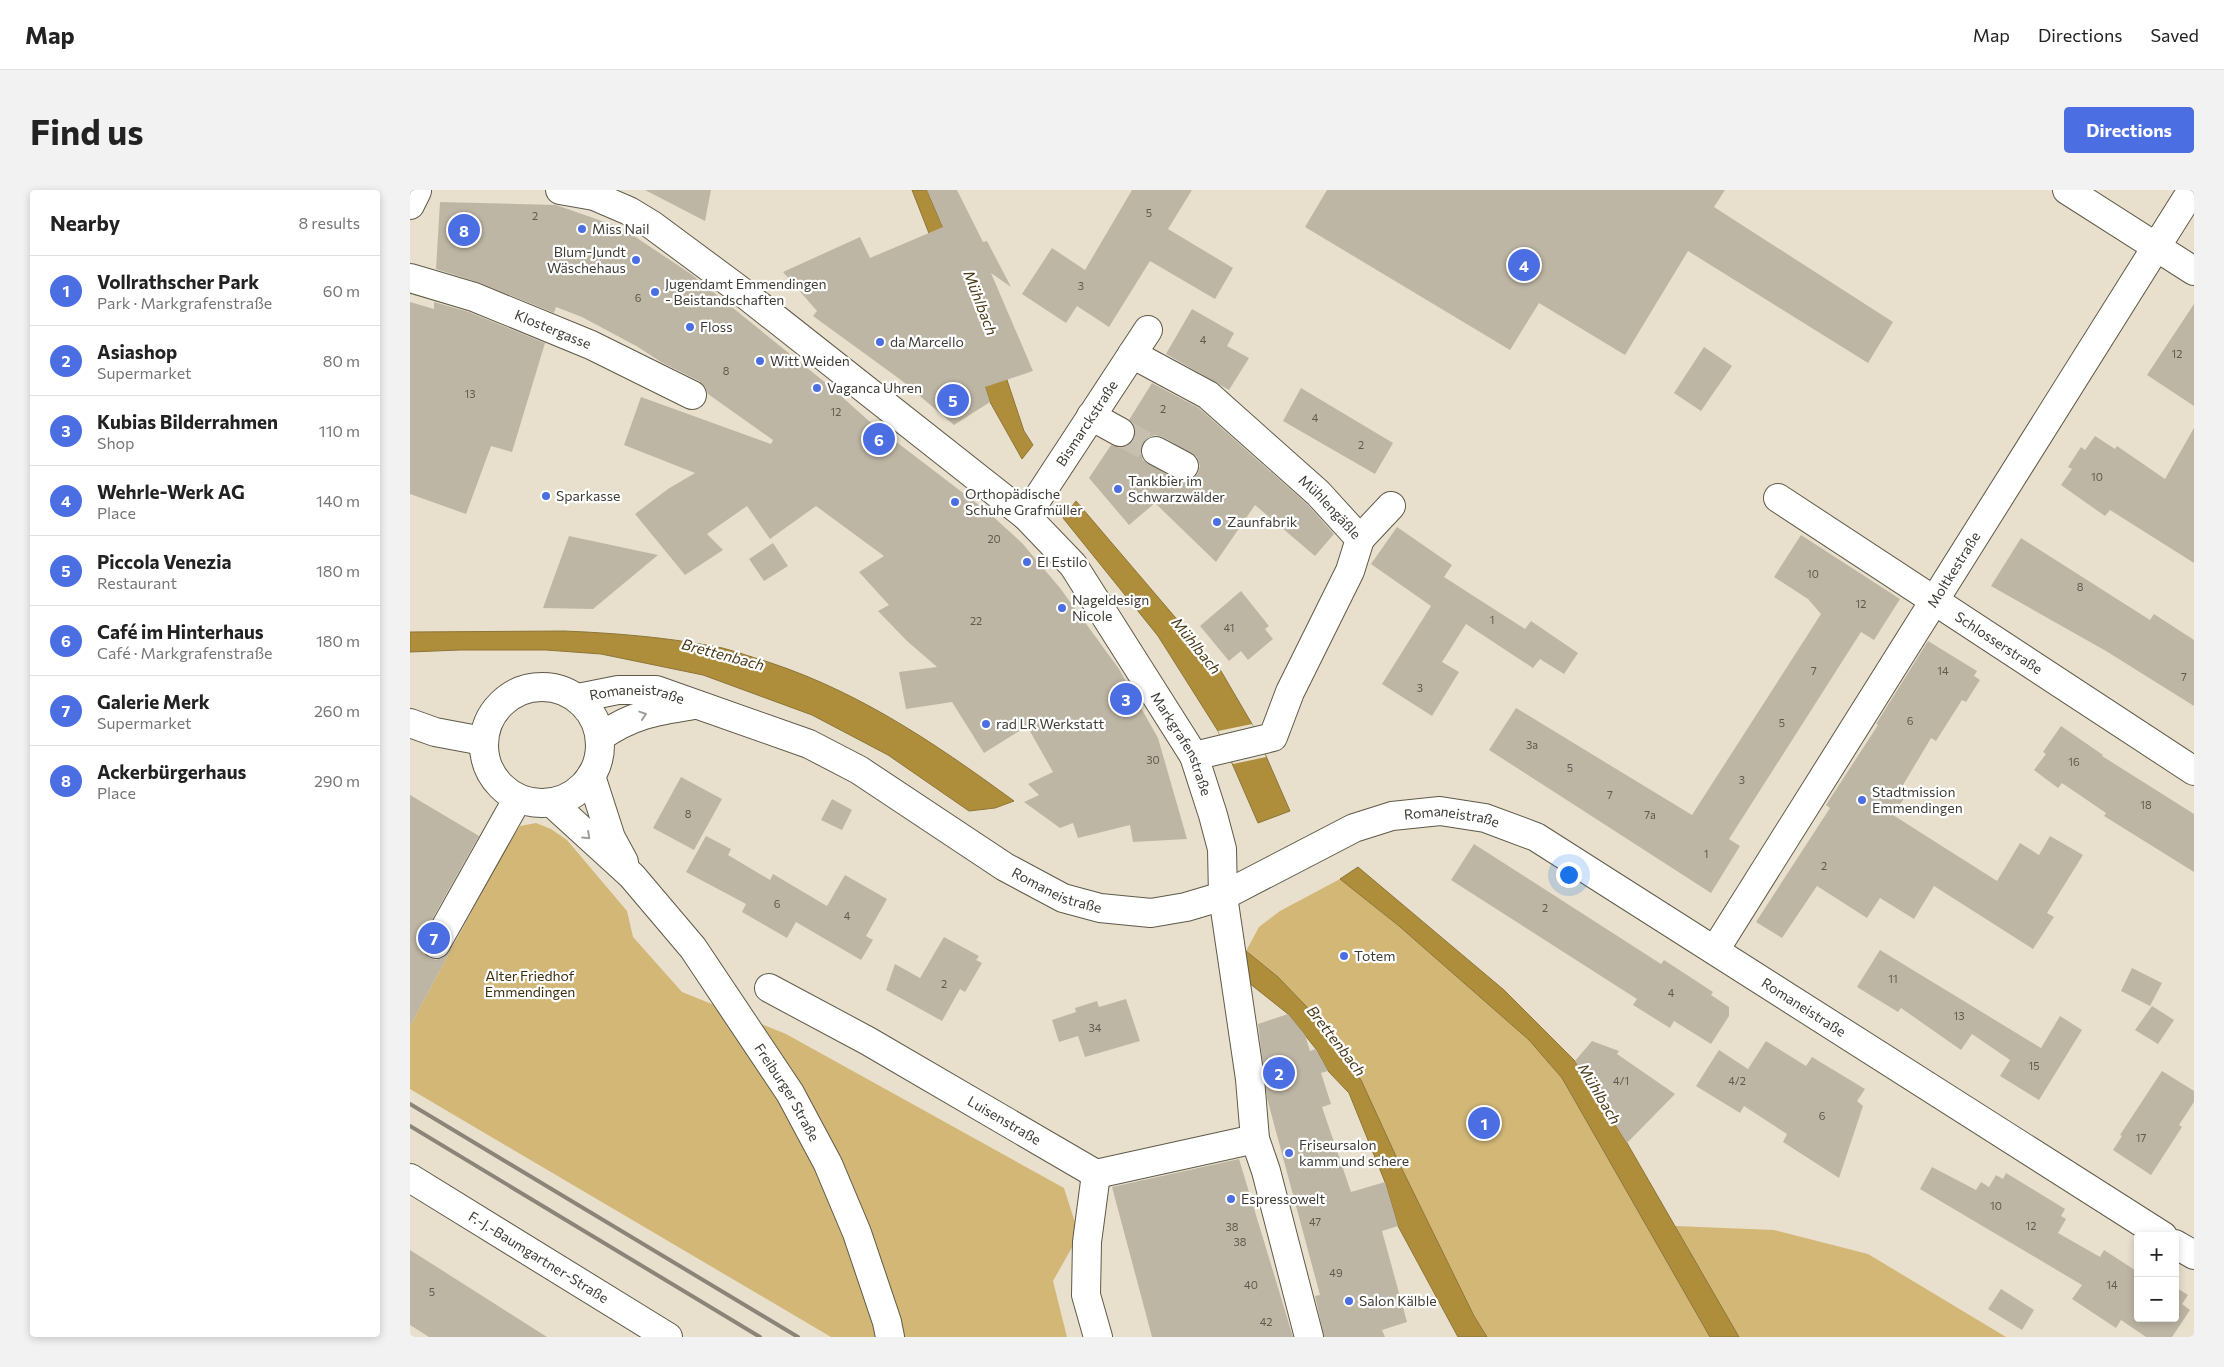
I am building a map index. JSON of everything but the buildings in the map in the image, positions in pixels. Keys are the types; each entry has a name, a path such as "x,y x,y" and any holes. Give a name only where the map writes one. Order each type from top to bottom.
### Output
{"street":[{"name":"Markgrafenstraße","path":"560,190 594,196 629,211 740,279 1026,516 1074,566 1194,756 1222,849 1223,896 1250,1080 1255,1139 1266,1171 1309,1337"},
{"path":"2067,190 2194,271"},
{"name":"Moltkestraße","path":"1715,950 2157,249 2192,190"},
{"name":"Klostergasse","path":"410,278 474,297 591,345 692,395"},
{"name":"Bismarckstraße","path":"1026,516 1148,330"},
{"name":"Mühlengäßle","path":"1132,354 1208,395 1318,493 1360,540 1350,571 1290,692 1273,737 1194,756"},
{"path":"1091,416 1120,432"},
{"path":"1156,451 1184,466"},
{"name":"Schlosserstraße","path":"1778,498 2194,771"},
{"path":"1360,540 1391,506"},
{"path":"442,936 512,809 534,803 552,803 574,794 591,776 599,757 600,737 593,716 578,698 562,690 544,686 526,688 510,696 496,708 487,723 483,741 485,759 492,775 503,789 512,809"},
{"name":"Romaneistraße","path":"578,698 618,690 656,690 817,748 859,770 1005,867 1063,898 1100,908 1151,913 1186,907 1223,896 1354,828 1392,816 1440,811 1485,818 1536,837 2157,1232"},
{"name":"Romaneistraße","path":"600,737 619,723 646,713 694,705"},
{"path":"410,723 435,732 483,741"},
{"name":"Freiburger Straße","path":"591,776 611,838 632,876"},
{"name":"Freiburger Straße","path":"552,803 632,876 693,948 790,1093 828,1164 857,1234 887,1322 890,1337"},
{"name":"Luisenstraße","path":"769,988 868,1041 1096,1174"},
{"path":"1098,1337 1086,1295 1087,1242 1096,1174 1255,1139"},
{"name":"F.-J.-Baumgartner-Straße","path":"410,1178 633,1328 668,1337"},
{"path":"2179,1246 2194,1255"}],"green space":[{"name":"Alter Friedhof Emmendingen","path":"536,823 551,829 567,840 627,911 633,937 682,992 786,1034 1064,1188 1079,1235 1053,1281 1067,1337 831,1337 410,1089 410,1026 504,851 520,826"},
{"path":"1340,879 1399,926 1529,1040 1562,1078 1710,1337 1487,1337 1474,1316 1400,1165 1361,1080 1331,1032 1278,977 1246,951 1259,927 1280,911"},
{"path":"1675,1226 1774,1230 1868,1254 2006,1337 1739,1337"}],"water":[{"path":"912,190 927,190 1007,380 1024,431 1033,445 1022,459 990,402 972,343"},
{"name":"Mühlbach","path":"1076,501 1221,671 1252,724 1290,811 1258,823 1218,731 1158,636 1063,518"},
{"name":"Brettenbach","path":"564,631 638,636 694,643 727,649 788,669 857,699 889,717 952,757 1014,801 995,808 969,811 888,755 812,715 703,675 601,654 546,650 410,652 410,632"},
{"path":"1358,867 1504,990 1575,1061 1627,1143 1739,1337 1710,1337 1562,1078 1529,1040 1399,926 1340,879"},
{"name":"Brettenbach","path":"1246,951 1278,977 1331,1032 1361,1080 1400,1165 1474,1316 1487,1337 1458,1337 1398,1226 1385,1182 1349,1093 1328,1071 1316,1049 1288,1014 1239,975 1244,969"}],"pier":[{"path":"1252,724 1266,757 1233,764 1218,731"}],"tunnel":[{"path":"1120,432 1156,451"}],"railway":[{"path":"410,1104 798,1337"},
{"path":"410,1126 760,1337"}],"place":[{"name":"Miss Nail","path":"582,229"},
{"name":"Ackerbürgerhaus","path":"464,230"},
{"name":"Blum-Jundt Wäschehaus","path":"636,260"},
{"name":"Wehrle-Werk AG","path":"1524,265"},
{"name":"Jugendamt Emmendingen - Beistandschaften","path":"655,292"},
{"name":"Floss","path":"690,327"},
{"name":"da Marcello","path":"880,342"},
{"name":"Witt Weiden","path":"760,361"},
{"name":"Vaganca Uhren","path":"817,388"},
{"name":"Piccola Venezia","path":"953,400"},
{"name":"Café im Hinterhaus","path":"879,439"},
{"name":"Tankbier im Schwarzwälder","path":"1118,489"},
{"name":"Sparkasse","path":"546,496"},
{"name":"Orthopädische Schuhe Grafmüller","path":"955,502"},
{"name":"Zaunfabrik","path":"1217,522"},
{"name":"El Estilo","path":"1027,562"},
{"name":"Nageldesign Nicole","path":"1062,608"},
{"name":"Kubias Bilderrahmen","path":"1126,699"},
{"name":"rad LR Werkstatt","path":"986,724"},
{"name":"Stadtmission Emmendingen","path":"1862,800"},
{"name":"Galerie Merk","path":"434,938"},
{"name":"Totem","path":"1344,956"},
{"name":"Asiashop","path":"1279,1073"},
{"name":"Vollrathscher Park","path":"1484,1123"},
{"name":"Friseursalon kamm und schere","path":"1289,1153"},
{"name":"Espressowelt","path":"1231,1199"},
{"name":"Salon Kälble","path":"1349,1301"}]}
